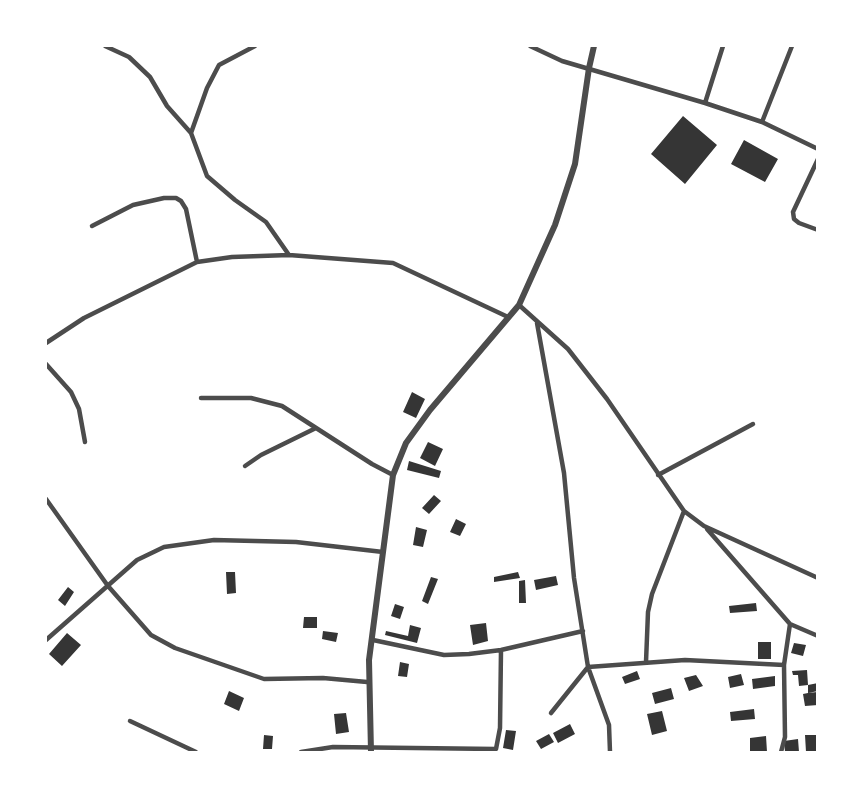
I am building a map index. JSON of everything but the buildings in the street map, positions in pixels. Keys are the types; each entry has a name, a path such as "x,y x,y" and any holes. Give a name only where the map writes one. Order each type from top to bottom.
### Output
{"street":[{"path":"105,46 129,57 150,77 167,106 191,133 207,176 266,222 289,256"},
{"path":"191,133 219,65 254,46"},
{"path":"530,46 562,61 762,122 817,149"},
{"path":"371,750 367,682 393,475 406,443 422,421 519,305 555,225 575,164 594,46"},
{"path":"705,103 723,46"},
{"path":"762,122 792,46"},
{"path":"817,159 793,212 794,219 799,223 817,230"},
{"path":"92,226 133,205 176,198 186,209 197,262"},
{"path":"46,343 84,318 197,262 232,257 289,256 393,263 508,317"},
{"path":"519,305 568,349 607,399 684,511 704,526 790,624 817,636"},
{"path":"537,323 564,473 574,578 588,667 609,726 610,752"},
{"path":"46,364 71,393 79,409 85,442"},
{"path":"201,398 251,398 282,406 393,475"},
{"path":"658,475 753,424"},
{"path":"245,466 261,455 317,428"},
{"path":"46,499 108,586 150,635 175,648 264,679 323,678 367,682"},
{"path":"646,662 652,594 684,511"},
{"path":"704,526 817,578"},
{"path":"46,640 137,560 164,547 214,540 296,542 383,552"},
{"path":"781,752 785,737 784,665 790,624"},
{"path":"373,640 444,655 501,650 583,631"},
{"path":"301,752 333,747 481,752 496,749 501,650"},
{"path":"551,713 588,667 685,660 784,665"},
{"path":"130,722 196,752"}]}
